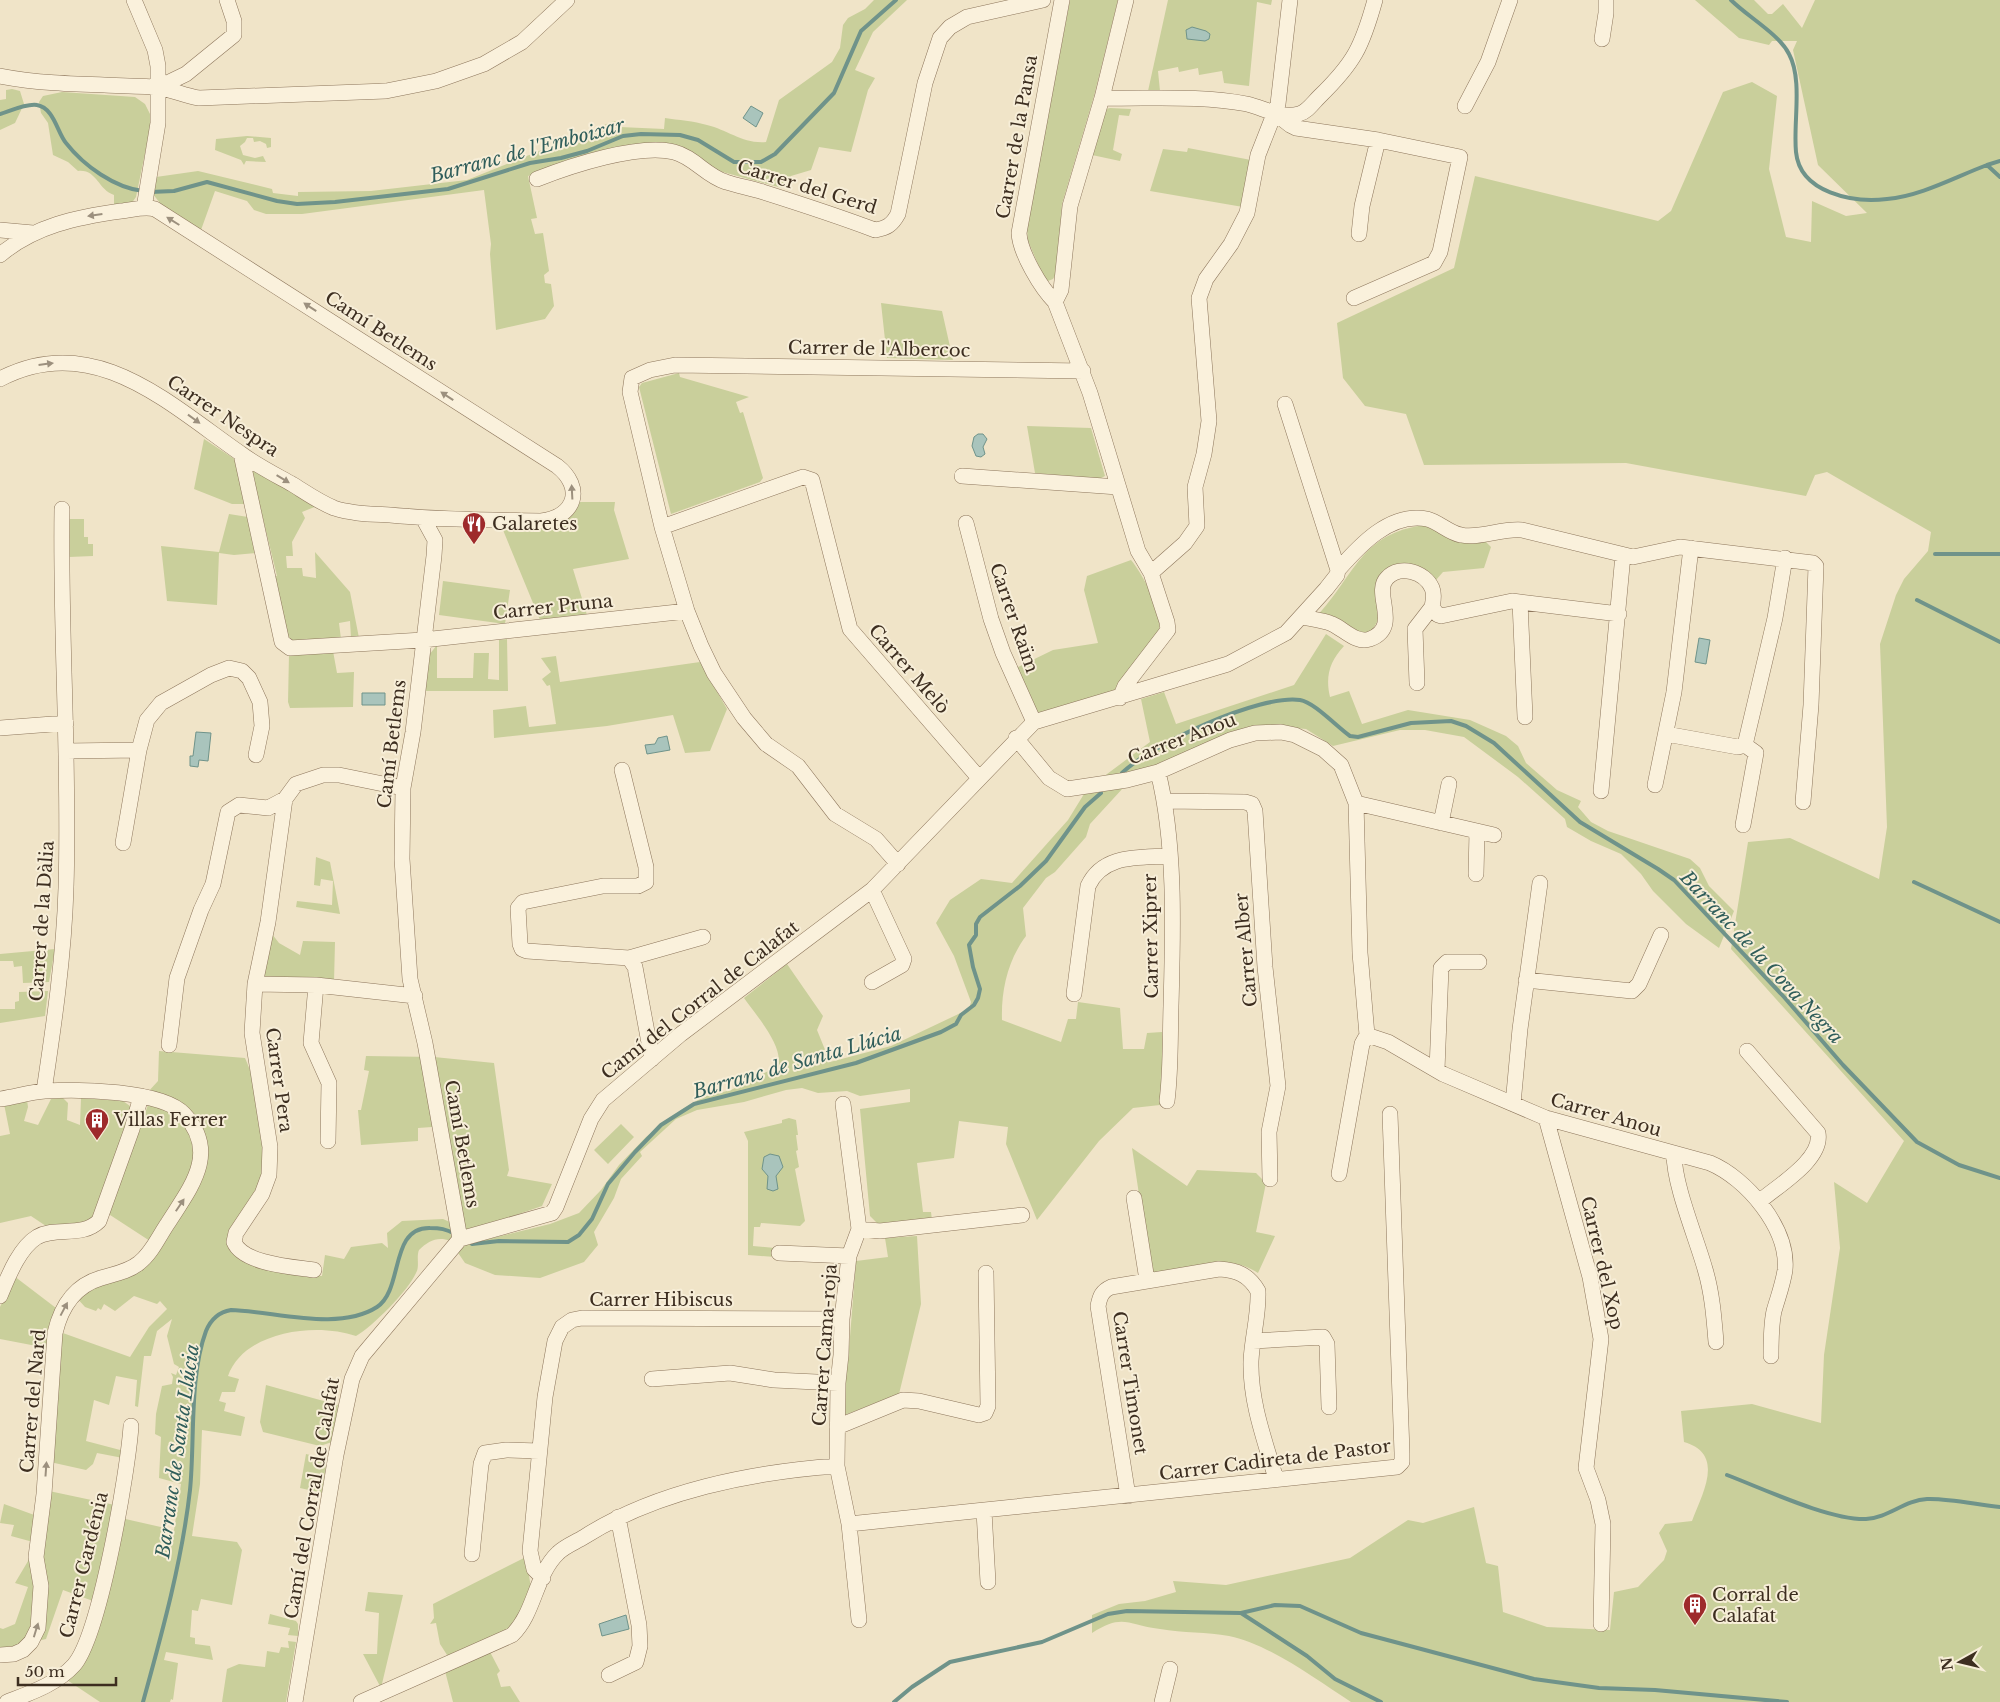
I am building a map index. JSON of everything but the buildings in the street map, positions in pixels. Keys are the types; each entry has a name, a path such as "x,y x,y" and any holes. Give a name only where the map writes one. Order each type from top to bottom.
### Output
{"street":[{"path":"0,255 33,233 77,218 144,208 148,174 158,123 158,66 155,50 134,0"},
{"path":"157,88 186,74 234,35 234,21 227,0"},
{"path":"0,76 68,84 157,88 184,96 202,98 386,91 420,85 461,73 490,60 522,42 567,0"},
{"name":"Carrer del Gerd","path":"537,179 556,171 615,155 645,151 668,151 688,158 709,174 728,183 760,191 875,230 884,228 893,224 898,214 925,83 940,38 950,27 967,17 1043,0"},
{"name":"Carrer de la Pansa","path":"1062,0 1019,232 1020,244 1045,292 1055,302 1083,371 1138,551 1151,573 1166,614 1168,630 1125,686 1120,698"},
{"path":"1055,302 1061,290 1070,206 1102,98 1126,0"},
{"path":"1151,573 1185,543 1197,526 1195,487 1206,446 1209,421 1199,298 1206,279 1232,244 1244,221 1251,201 1258,154 1276,114 1290,0"},
{"path":"1102,98 1220,100 1248,105 1276,114 1290,116 1301,114 1344,72 1354,57 1366,32 1375,0"},
{"path":"1465,106 1488,62 1510,0"},
{"path":"1602,39 1606,0"},
{"path":"1276,114 1296,128 1378,140 1460,157 1440,252 1434,263 1354,298"},
{"path":"1358,234 1362,206 1378,140"},
{"name":"Camí Betlems","path":"144,208 155,209 261,275 557,466 565,472 570,481 573,497 570,506 564,513 555,518 541,521 423,518"},
{"path":"0,230 33,233"},
{"name":"Carrer Nespra","path":"0,378 42,364 70,363 104,369 129,378 176,406 241,454 334,507 355,512 423,518"},
{"name":"Carrer de l'Albercoc","path":"662,528 630,383 632,378 638,374 675,365 1083,371"},
{"path":"1285,404 1338,570"},
{"name":"Carrer Pruna","path":"241,454 284,646 290,648 423,640 687,611"},
{"path":"962,476 1118,487"},
{"name":"Carrer Melò","path":"662,528 803,478 812,480 850,629 979,778"},
{"name":"Carrer de la Dàlia","path":"44,1091 52,1041 65,903 66,723 62,509"},
{"name":"Camí Betlems","path":"423,518 435,540 414,732 402,788 406,931 410,979 426,1043 460,1239"},
{"name":"Camí del Corral de Calafat","path":"295,1702 336,1455 356,1366 362,1356 460,1239 552,1213 596,1108 612,1092 652,1059 744,986 872,890 1016,738 1034,722 1120,698 1228,664 1280,637 1302,617 1332,582 1338,570 1364,542 1378,531 1405,520 1416,518 1432,521 1461,535 1511,529 1522,530 1624,555 1645,556 1672,549 1691,548 1808,560 1816,566 1811,705 1803,802"},
{"name":"Camí Betlems","path":"434,556 446,527 453,519"},
{"name":"Carrer Raïm","path":"966,523 978,576 991,619 1003,653 1034,722"},
{"path":"662,528 687,611 706,658 744,718 766,744 798,766 835,814 876,839 898,864"},
{"path":"1655,785 1674,692 1691,548"},
{"path":"1601,791 1624,555"},
{"path":"1746,745 1775,618 1785,558"},
{"path":"1302,617 1331,624 1359,640 1373,638 1379,635 1385,623 1382,586 1385,580 1397,572 1411,572 1424,577 1432,588 1432,607 1415,630 1417,683"},
{"path":"1432,607 1441,616 1507,602 1619,614"},
{"path":"1520,602 1525,717"},
{"path":"123,843 139,750 148,720 161,704 210,675 229,668 242,671 249,678 260,702 262,726 256,755"},
{"path":"0,728 66,723"},
{"name":"Carrer Anou","path":"1016,738 1049,778 1067,789 1127,780 1158,772 1242,736 1281,732 1305,738 1323,749 1341,765 1356,803 1360,953 1367,1035 1362,1044 1339,1174"},
{"path":"1666,734 1738,747 1746,745"},
{"path":"1743,825 1756,753 1746,745"},
{"path":"66,751 139,750"},
{"path":"622,770 646,867 646,882 638,886 603,886 523,902 518,908 522,949 527,951 629,958 703,937"},
{"name":"Carrer Xiprer","path":"1158,772 1165,801 1172,948 1170,1076 1167,1101"},
{"path":"169,1045 177,978 212,884 226,816 234,807 239,805 262,809 285,799 296,784 323,774 339,774 402,788"},
{"path":"1441,823 1449,784"},
{"name":"Carrer Pera","path":"285,799 268,922 255,984 253,1045 270,1147 270,1165 265,1189 236,1233 234,1242 243,1251 270,1263 314,1270"},
{"name":"Carrer Alber","path":"1165,801 1245,802 1252,804 1255,810 1264,958 1278,1086 1269,1132 1270,1180"},
{"path":"1356,803 1494,835"},
{"path":"1476,874 1477,832"},
{"path":"1074,994 1088,886 1092,878 1098,870 1119,859 1169,856"},
{"path":"1513,1104 1526,980 1540,883"},
{"path":"872,890 902,950 904,959 902,965 872,982"},
{"path":"1526,980 1632,991 1639,984 1661,935"},
{"path":"629,958 635,968 652,1059"},
{"path":"1437,1070 1441,968 1447,962 1479,962"},
{"path":"255,984 316,984 415,996"},
{"path":"316,984 311,1043 329,1083 328,1141"},
{"name":"Carrer Anou","path":"1367,1035 1388,1042 1437,1070 1546,1118 1701,1160 1726,1170 1742,1182 1759,1202 1779,1238 1785,1261 1774,1315 1772,1356"},
{"path":"1747,1051 1818,1134 1819,1138 1818,1149 1807,1163 1759,1202"},
{"name":"Carrer del Nard","path":"0,1099 44,1091 141,1096 156,1099 179,1109 188,1119 196,1133 200,1150 200,1169 193,1184 148,1254 127,1270 92,1281 80,1288 67,1302 60,1316 55,1333 44,1494 36,1557 41,1586 38,1628 26,1648 14,1654 0,1655"},
{"path":"0,1296 19,1258 34,1240 47,1234 85,1229 99,1221 132,1129 141,1096"},
{"name":"Carrer Cama-roja","path":"837,1466 838,1384 842,1319 849,1256 859,1229 843,1104"},
{"name":"Carrer Cadireta de Pastor","path":"849,1524 1397,1467 1402,1462 1390,1114"},
{"name":"Carrer del Xop","path":"1546,1118 1590,1277 1601,1339 1589,1424 1586,1468 1598,1500 1603,1524 1601,1624"},
{"path":"1674,1154 1674,1162 1687,1210 1710,1284 1716,1342"},
{"path":"1134,1198 1147,1280"},
{"path":"859,1229 880,1232 1022,1215"},
{"path":"778,1253 849,1256"},
{"name":"Carrer Timonet","path":"1128,1496 1098,1306 1102,1293 1106,1289 1147,1280 1219,1269 1235,1270 1247,1276 1258,1291 1251,1362 1256,1409 1276,1479"},
{"path":"837,1428 903,1400 919,1401 979,1415 985,1412 988,1406 986,1273"},
{"name":"Carrer Hibiscus","path":"543,1578 534,1568 530,1550 545,1397 555,1341 562,1326 572,1320 657,1318 842,1319"},
{"path":"1253,1341 1323,1337 1327,1344 1329,1407"},
{"path":"652,1379 730,1373 774,1380 838,1384"},
{"name":"Carrer Gardénia","path":"7,1702 38,1690 58,1678 73,1666 82,1651 99,1599 114,1536 125,1479 131,1426"},
{"path":"472,1554 482,1464 485,1453 500,1450 539,1452"},
{"path":"361,1702 512,1635 524,1618 558,1552 618,1517 660,1500 738,1479 787,1470 837,1466 849,1524 860,1620"},
{"path":"984,1511 988,1582"},
{"path":"609,1675 636,1662 640,1641 618,1517"},
{"path":"1162,1702 1170,1669"}],"green space":[{"path":"874,0 907,0 873,32 855,70 875,78 868,90 851,152 819,147 811,170 791,176 782,188 719,171 684,148 662,142 628,145 528,176 537,218 531,219 535,234 543,233 549,271 544,275 545,283 551,284 554,306 545,319 496,330 490,254 491,244 484,190 302,214 266,214 254,210 247,201 215,191 201,230 164,208 152,193 156,177 198,171 272,189 273,193 298,196 298,192 371,191 467,180 614,121 620,122 620,127 664,129 665,118 715,127 750,141 766,142 779,100 832,62 840,48 843,25 848,18 865,9"},
{"path":"1070,0 1118,0 1094,96 1062,204 1057,272 1053,279 1048,281 1044,278 1028,241 1027,228"},
{"path":"1168,0 1272,0 1271,5 1257,2 1249,86 1224,83 1222,71 1199,75 1198,68 1179,72 1178,67 1158,71 1160,91 1148,91"},
{"path":"1695,0 1754,0 1768,14 1772,14 1783,4 1802,28 1815,0 2000,0 2000,1702 1351,1702 1308,1673 1277,1655 1245,1640 1229,1636 1169,1630 1125,1622 1111,1623 1092,1633 1092,1615 1119,1604 1145,1601 1176,1592 1173,1581 1226,1585 1350,1558 1408,1520 1423,1523 1474,1507 1486,1563 1498,1566 1503,1612 1547,1627 1610,1630 1614,1592 1638,1587 1664,1560 1667,1551 1659,1533 1665,1524 1692,1521 1705,1487 1708,1465 1704,1456 1697,1448 1684,1442 1681,1411 1752,1404 1821,1423 1824,1355 1840,1248 1834,1182 1867,1203 1904,1141 1731,949 1748,842 1790,838 1879,879 1887,827 1880,644 1896,595 1904,579 1928,551 1931,532 1827,472 1815,475 1806,496 1626,463 1424,465 1406,414 1365,406 1343,378 1337,323 1454,268 1475,176 1658,221 1671,211 1723,92 1752,82 1777,96 1769,169 1786,237 1811,242 1812,201 1846,216 1867,213 1818,165 1793,50 1797,41 1772,41 1769,45 1739,38"},
{"path":"6,90 20,91 24,104 15,123 0,130 0,100 6,99"},
{"path":"62,92 135,97 145,104 151,116 151,124 136,197 131,204 114,206 114,195 104,189 94,176 84,171 78,171 68,162 53,155 48,123 41,113 39,102 43,96"},
{"path":"1106,109 1131,109 1129,116 1119,115 1113,150 1122,154 1120,161 1092,155"},
{"path":"247,136 271,138 271,147 267,148 266,144 260,141 254,142 253,138 247,138 240,146 243,155 255,158 263,156 266,162 246,161 244,165 241,160 215,150 216,139"},
{"path":"1188,148 1251,160 1243,207 1150,191 1163,149 1187,152"},
{"path":"881,303 942,311 953,360 887,358"},
{"path":"679,373 680,377 749,397 736,402 740,413 743,412 763,478 760,482 671,514 639,387 642,383"},
{"path":"1027,426 1091,428 1105,476 1099,479 1035,473"},
{"path":"204,439 236,460 246,504 232,504 194,489"},
{"path":"254,468 317,506 302,512 305,518 292,542 293,556 286,556 287,568 302,568 303,576 316,578 315,552 350,592 359,638 351,638 350,621 339,623 341,639 291,643 288,640 274,576 277,576 251,470"},
{"path":"580,502 615,502 614,510 629,559 573,569 587,615 540,620 503,530 504,526 538,528 557,525 573,513"},
{"path":"229,514 248,517 256,553 234,555 219,553 217,605 167,601 161,546 219,552"},
{"path":"68,519 84,519 84,537 88,537 88,544 93,544 93,556 69,557"},
{"path":"1425,525 1483,539 1491,547 1484,568 1443,572 1436,580 1389,570 1379,577 1379,615 1373,628 1367,635 1316,617 1372,547 1386,537 1403,530"},
{"path":"1131,560 1152,595 1159,616 1160,625 1158,632 1116,690 1110,694 1038,715 1016,668 1053,650 1098,643 1084,590 1087,576"},
{"path":"443,581 510,590 505,624 439,615"},
{"path":"1326,634 1344,646 1335,657 1330,669 1328,682 1330,697 1349,691 1362,724 1408,710 1470,720 1506,736 1518,746 1526,763 1557,790 1581,801 1578,807 1591,822 1608,831 1690,859 1700,868 1709,886 1734,911 1719,948 1686,924 1653,891 1641,874 1621,854 1591,841 1567,827 1565,819 1518,777 1464,737 1425,730 1400,730 1333,746 1306,729 1260,725 1152,768 1099,780 1150,742 1141,699 1164,692 1176,724 1294,685"},
{"path":"507,639 508,691 424,691 429,655 437,645 437,678 473,678 474,653 489,653 488,679 499,680 499,640"},
{"path":"333,651 337,673 354,672 353,707 290,708 288,702 289,654"},
{"path":"556,656 560,682 700,662 727,709 710,751 685,753 673,715 607,726 494,738 493,710 526,706 529,727 556,724 550,685 547,686 542,679 551,672 541,658"},
{"path":"1124,787 1090,824 1086,837 1055,872 1046,878 1023,908 1026,936 1010,965 1004,987 1002,1020 1061,1042 1068,1019 1076,1019 1078,1002 1120,1008 1123,1049 1144,1049 1147,1033 1162,1032 1165,1080 1160,1105 1133,1108 1099,1141 1037,1220 1006,1144 1008,1127 959,1121 954,1158 917,1163 923,1212 931,1212 932,1220 878,1224 870,1216 860,1109 910,1102 910,1089 860,1096 847,1091 818,1093 802,1088 786,1090 744,1102 697,1110 676,1119 640,1152 642,1156 621,1179 614,1198 594,1232 598,1245 584,1262 540,1278 495,1275 465,1263 450,1241 433,1240 419,1250 417,1270 406,1289 380,1317 356,1336 321,1330 302,1331 283,1334 265,1340 249,1349 236,1361 228,1376 239,1379 235,1392 222,1392 219,1401 226,1403 224,1411 245,1417 241,1436 202,1430 200,1484 192,1536 237,1542 242,1550 232,1605 201,1599 198,1611 192,1610 190,1637 195,1638 195,1644 210,1646 213,1660 166,1652 164,1660 178,1663 173,1700 171,1699 170,1702 100,1702 64,1678 73,1671 121,1518 174,1530 181,1484 159,1478 161,1437 155,1434 156,1414 162,1386 172,1384 173,1377 171,1373 176,1375 179,1367 174,1364 167,1336 172,1319 157,1331 151,1356 144,1356 138,1407 135,1406 137,1380 116,1376 109,1405 94,1400 86,1441 124,1451 123,1458 97,1453 93,1464 86,1470 50,1462 60,1332 130,1357 149,1327 167,1309 160,1301 157,1304 134,1296 115,1311 104,1304 101,1310 98,1308 96,1311 85,1307 76,1297 83,1292 117,1278 188,1199 198,1129 147,1093 158,1081 159,1051 245,1058 255,1086 262,1119 265,1154 264,1169 262,1183 257,1195 228,1239 294,1273 322,1276 325,1255 344,1259 351,1247 382,1243 388,1248 387,1233 402,1221 443,1219 463,1228 446,1126 418,1128 418,1141 361,1145 358,1110 361,1110 369,1071 364,1070 366,1056 434,1057 494,1063 509,1170 507,1176 552,1184 542,1206 469,1231 488,1239 550,1224 579,1213 601,1190 619,1165 646,1137 681,1110 703,1097 731,1090 778,1066 779,1058 773,1040 744,998 787,964 823,1016 817,1030 830,1062 891,1046 969,1009 971,1002 954,956 936,923 950,900 981,879 1012,883 1068,820 1084,794"},
{"path":"316,857 330,862 340,914 296,907 297,901 332,905 333,881 321,879 320,886 314,885"},
{"path":"272,934 279,943 300,955 303,941 335,942 334,982 262,977"},
{"path":"55,949 49,982 23,983 22,966 14,967 13,961 0,961 0,954"},
{"path":"48,991 45,1016 0,1023 0,1009 15,1009 15,1002 19,1001 19,992"},
{"path":"63,1098 68,1103 67,1120 80,1125 81,1098 123,1101 130,1106 131,1110 96,1216 87,1223 46,1226 31,1216 0,1223 0,1136 10,1134 4,1104 27,1100 28,1107 24,1121 38,1125 51,1099"},
{"path":"148,1105 166,1109 181,1119 192,1139 196,1164 150,1241 107,1213"},
{"path":"789,1118 796,1120 798,1150 796,1151 799,1167 795,1169 805,1221 800,1226 761,1223 760,1227 754,1227 753,1246 775,1248 775,1257 748,1255 748,1141 744,1132 782,1123 782,1120"},
{"path":"621,1124 634,1137 608,1164 594,1150"},
{"path":"1132,1148 1187,1186 1197,1170 1256,1173 1266,1183 1256,1232 1275,1236 1258,1273 1246,1267 1220,1263 1151,1274"},
{"path":"917,1236 921,1304 899,1394 842,1416 842,1388 848,1362 856,1261 888,1257 885,1238"},
{"path":"14,1276 56,1308 47,1348 0,1339 0,1307"},
{"path":"266,1385 338,1405 332,1442 320,1446 263,1432 260,1422"},
{"path":"306,1454 318,1457 326,1465 322,1493 300,1488"},
{"path":"49,1491 115,1505 93,1601 63,1590 46,1639 37,1641"},
{"path":"4,1504 37,1516 33,1542 11,1536 14,1525 0,1523"},
{"path":"31,1556 36,1584 33,1625 22,1646 0,1650 0,1628 3,1629 15,1624 28,1587 15,1583"},
{"path":"526,1557 531,1588 513,1626 449,1658 440,1644 436,1623 430,1624 434,1618 433,1604"},
{"path":"368,1592 403,1595 381,1688 363,1654 377,1654 379,1613 365,1611"},
{"path":"270,1614 296,1621 298,1624 298,1636 288,1635 290,1628 268,1624"},
{"path":"288,1641 296,1642 286,1702 222,1702 227,1669 239,1664 265,1667 267,1651 279,1653 281,1647 289,1648"},
{"path":"489,1650 500,1671 497,1674 501,1687 510,1686 520,1702 453,1702 445,1671"}],"water":[{"path":"1192,27 1206,31 1210,34 1209,39 1205,41 1187,39 1186,30"},
{"path":"751,106 763,113 756,127 743,118"},
{"path":"978,434 983,434 987,439 983,447 985,454 981,457 976,456 972,446 974,437"},
{"path":"1699,638 1710,640 1706,664 1695,662"},
{"path":"362,693 385,693 385,705 362,705"},
{"path":"196,732 211,733 208,761 199,760 198,767 190,766 190,756 193,756"},
{"path":"667,736 670,750 647,754 645,745 655,744 658,738"},
{"path":"770,1154 779,1156 783,1167 776,1176 778,1189 773,1191 767,1189 768,1176 762,1169 764,1157"},
{"path":"626,1615 629,1629 602,1636 599,1624"}],"waterway":[{"name":"Barranc de l'Emboixar","path":"150,192 174,191 207,182 277,201 297,204 335,202 448,189 530,163 587,151 623,136 641,134 680,135 698,140 734,162 761,162 775,154 834,93 861,31 896,0"},
{"name":"Barranc de l'Emboixar","path":"1731,0 1771,33 1789,54 1796,76 1797,89 1796,152 1800,166 1807,177 1818,186 1844,197 1873,200 1912,194 1987,165 2000,177"},
{"name":"Barranc de l'Emboixar","path":"0,114 28,105 43,107 51,115 73,152 91,168 111,181 143,191"},
{"path":"1987,165 2000,161"},
{"path":"1935,554 2000,554"},
{"path":"1917,600 2000,642"},
{"name":"Barranc de la Cova Negra","path":"1122,773 1157,749 1207,723 1260,705 1282,700 1300,700 1312,705 1350,736 1358,737 1411,723 1451,721 1466,726 1494,743 1580,822 1674,880 1784,997 1843,1065 1917,1142 1959,1165 2000,1178"},
{"name":"Barranc de Santa Llúcia","path":"472,1244 499,1241 568,1242 579,1235 592,1219 608,1184 635,1152 661,1125 694,1104 856,1063 941,1032 956,1024 961,1015 974,1005 978,998 980,989 969,945 976,935 976,924 980,917 1020,886 1046,861 1085,807 1101,793"},
{"path":"1914,882 2000,922"},
{"name":"Barranc de Santa Llúcia","path":"143,1702 164,1623 182,1543 190,1490 193,1409 197,1368 206,1331 210,1323 219,1314 231,1310 325,1319 344,1318 361,1314 377,1307 385,1298 391,1287 402,1248 408,1237 417,1230 430,1228 443,1229 455,1234"},
{"path":"1727,1475 1796,1503 1834,1515 1851,1518 1874,1518 1911,1502 1927,1499 2000,1507"},
{"path":"894,1702 912,1687 950,1662 1042,1642 1108,1614 1127,1611 1241,1613 1275,1605 1300,1606 1361,1633 1534,1679 1599,1688 1655,1690 1787,1702"},
{"path":"1241,1613 1307,1656 1335,1679 1381,1702"}],"place":[{"name":"Galaretes","path":"474,545"},
{"name":"Villas Ferrer","path":"97,1141"},
{"name":"Corral de Calafat","path":"1695,1626"}]}
